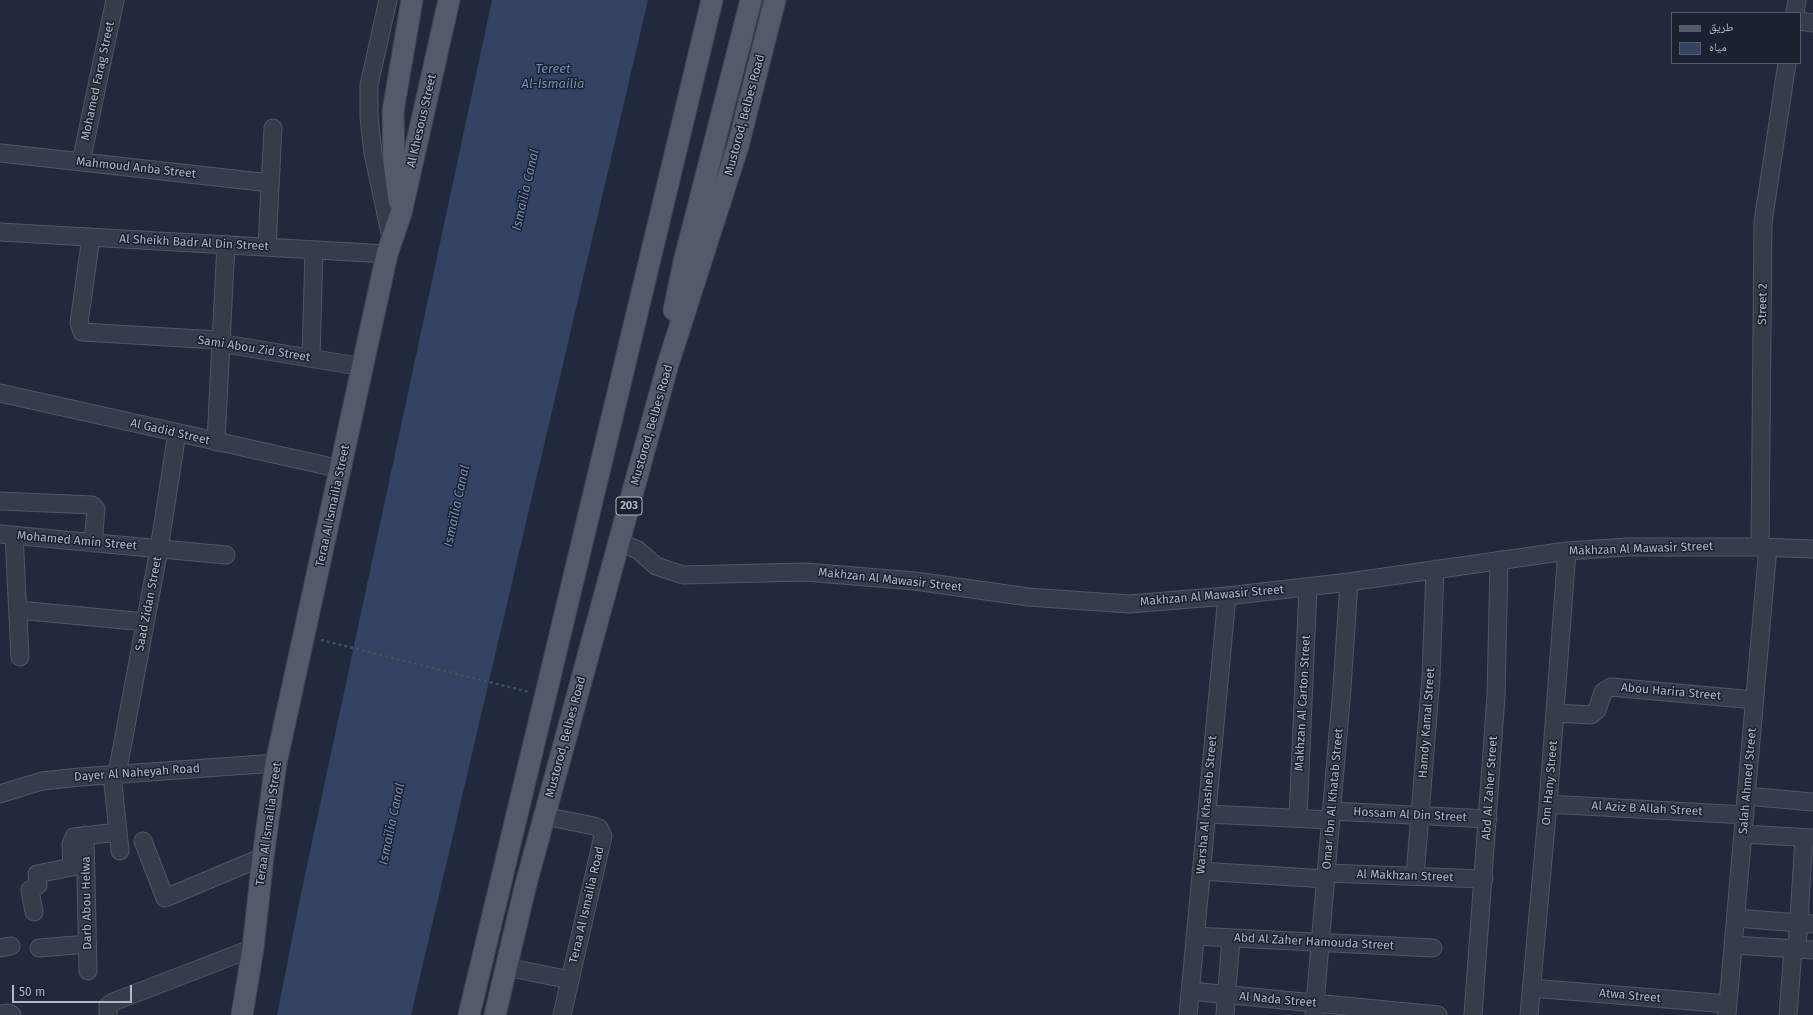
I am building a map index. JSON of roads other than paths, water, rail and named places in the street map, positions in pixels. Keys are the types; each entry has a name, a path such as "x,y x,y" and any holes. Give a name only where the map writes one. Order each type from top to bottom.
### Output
{"main road":[{"path":"401,212 394,162 394,111 412,0"},
{"name":"Al Khesous Street","path":"390,248 401,212 449,0"},
{"path":"469,1015 712,0"},
{"name":"Mustorod, Belbes Road","path":"495,1015 526,884 544,816 668,364 738,146 775,0"},
{"path":"668,364 673,319 680,281 750,5"},
{"name":"Teraa Al Ismailia Street","path":"242,1015 253,948 276,763 390,248"}],"street":[{"name":"Mohamed Farag Street","path":"81,162 115,0"},
{"name":"Teraa Al Ismailia Street","path":"388,0 369,85 369,109 373,153 390,248"},
{"path":"1795,12 1797,0"},
{"path":"1801,22 1813,23"},
{"name":"Street 2","path":"1764,547 1763,222 1787,64"},
{"path":"267,247 273,128"},
{"name":"Mahmoud Anba Street","path":"1,154 270,183"},
{"name":"Al Sheikh Badr Al Din Street","path":"0,232 314,250 390,248"},
{"name":"Sami Abou Zid Street","path":"91,237 79,323 81,330 84,332 221,341 225,344 363,367"},
{"path":"216,442 226,244"},
{"path":"311,358 314,250"},
{"name":"Al Gadid Street","path":"0,393 341,469"},
{"name":"Saad Zidan Street","path":"120,851 115,774 159,549 177,433"},
{"path":"0,501 92,505 96,509 93,543"},
{"path":"7,535 18,610 20,657"},
{"name":"Mohamed Amin Street","path":"7,535 226,555"},
{"name":"Makhzan Al Mawasir Street","path":"619,542 638,550 656,566 683,575 805,572 915,581 1028,597 1129,604 1227,596 1308,587 1567,551 1627,547 1764,547 1813,549"},
{"name":"Salah Ahmed Street","path":"1728,1010 1755,700 1764,547"},
{"name":"Om Hany Street","path":"1529,1015 1556,713 1567,551"},
{"name":"Abd Al Zaher Street","path":"1473,1015 1496,696 1499,560"},
{"name":"Hamdy Kamal Street","path":"1415,876 1431,677 1435,569"},
{"name":"Omar Ibn Al Khatab Street","path":"1315,1009 1332,815 1349,582"},
{"name":"Makhzan Al Carton Street","path":"1298,818 1308,587"},
{"name":"Warsha Al Khasheb Street","path":"1188,1015 1227,596"},
{"path":"18,610 145,622"},
{"name":"Abou Harira Street","path":"1556,713 1591,715 1597,710 1603,692 1611,687 1755,700"},
{"name":"Dayer Al Naheyah Road","path":"0,794 42,781 115,774 276,763"},
{"path":"1746,796 1813,802"},
{"name":"Al Aziz B Allah Street","path":"1548,804 1745,815"},
{"name":"Hossam Al Din Street","path":"1206,814 1298,818 1332,815 1420,816 1488,819"},
{"name":"Teraa Al Ismailia Road","path":"544,816 594,826 599,828 603,836 562,1015"},
{"name":"Darb Abou Helwa","path":"34,912 30,890 38,885 38,874 71,868 71,840 76,836 118,832"},
{"path":"1743,834 1809,838 1806,923 1788,1015"},
{"name":"Darb Abou Helwa","path":"85,835 88,971"},
{"path":"143,841 165,898 263,858"},
{"name":"Al Makhzan Street","path":"1201,870 1327,876 1415,876 1484,879"},
{"path":"1736,918 1806,923"},
{"name":"Abd Al Zaher Hamouda Street","path":"1195,936 1433,948"},
{"path":"1225,1015 1231,938"},
{"path":"39,948 88,944"},
{"path":"1733,945 1801,949"},
{"path":"108,1015 108,1006 113,1002 253,948"},
{"path":"506,966 570,980"},
{"name":"Atwa Street","path":"1532,988 1728,1010"},
{"name":"Al Nada Street","path":"1190,991 1315,1009 1438,1015"},
{"path":"0,1014 9,1013 12,1015"}],"water":[{"name":"Tereet Al-Ismailia","path":"492,0 648,0 411,1015 277,1015 302,889"}],"water label":[{"name":"Ismaïlia Canal","path":"526,190"},
{"name":"Ismaïlia Canal","path":"457,506"},
{"name":"Ismaïlia Canal","path":"392,824"}]}
